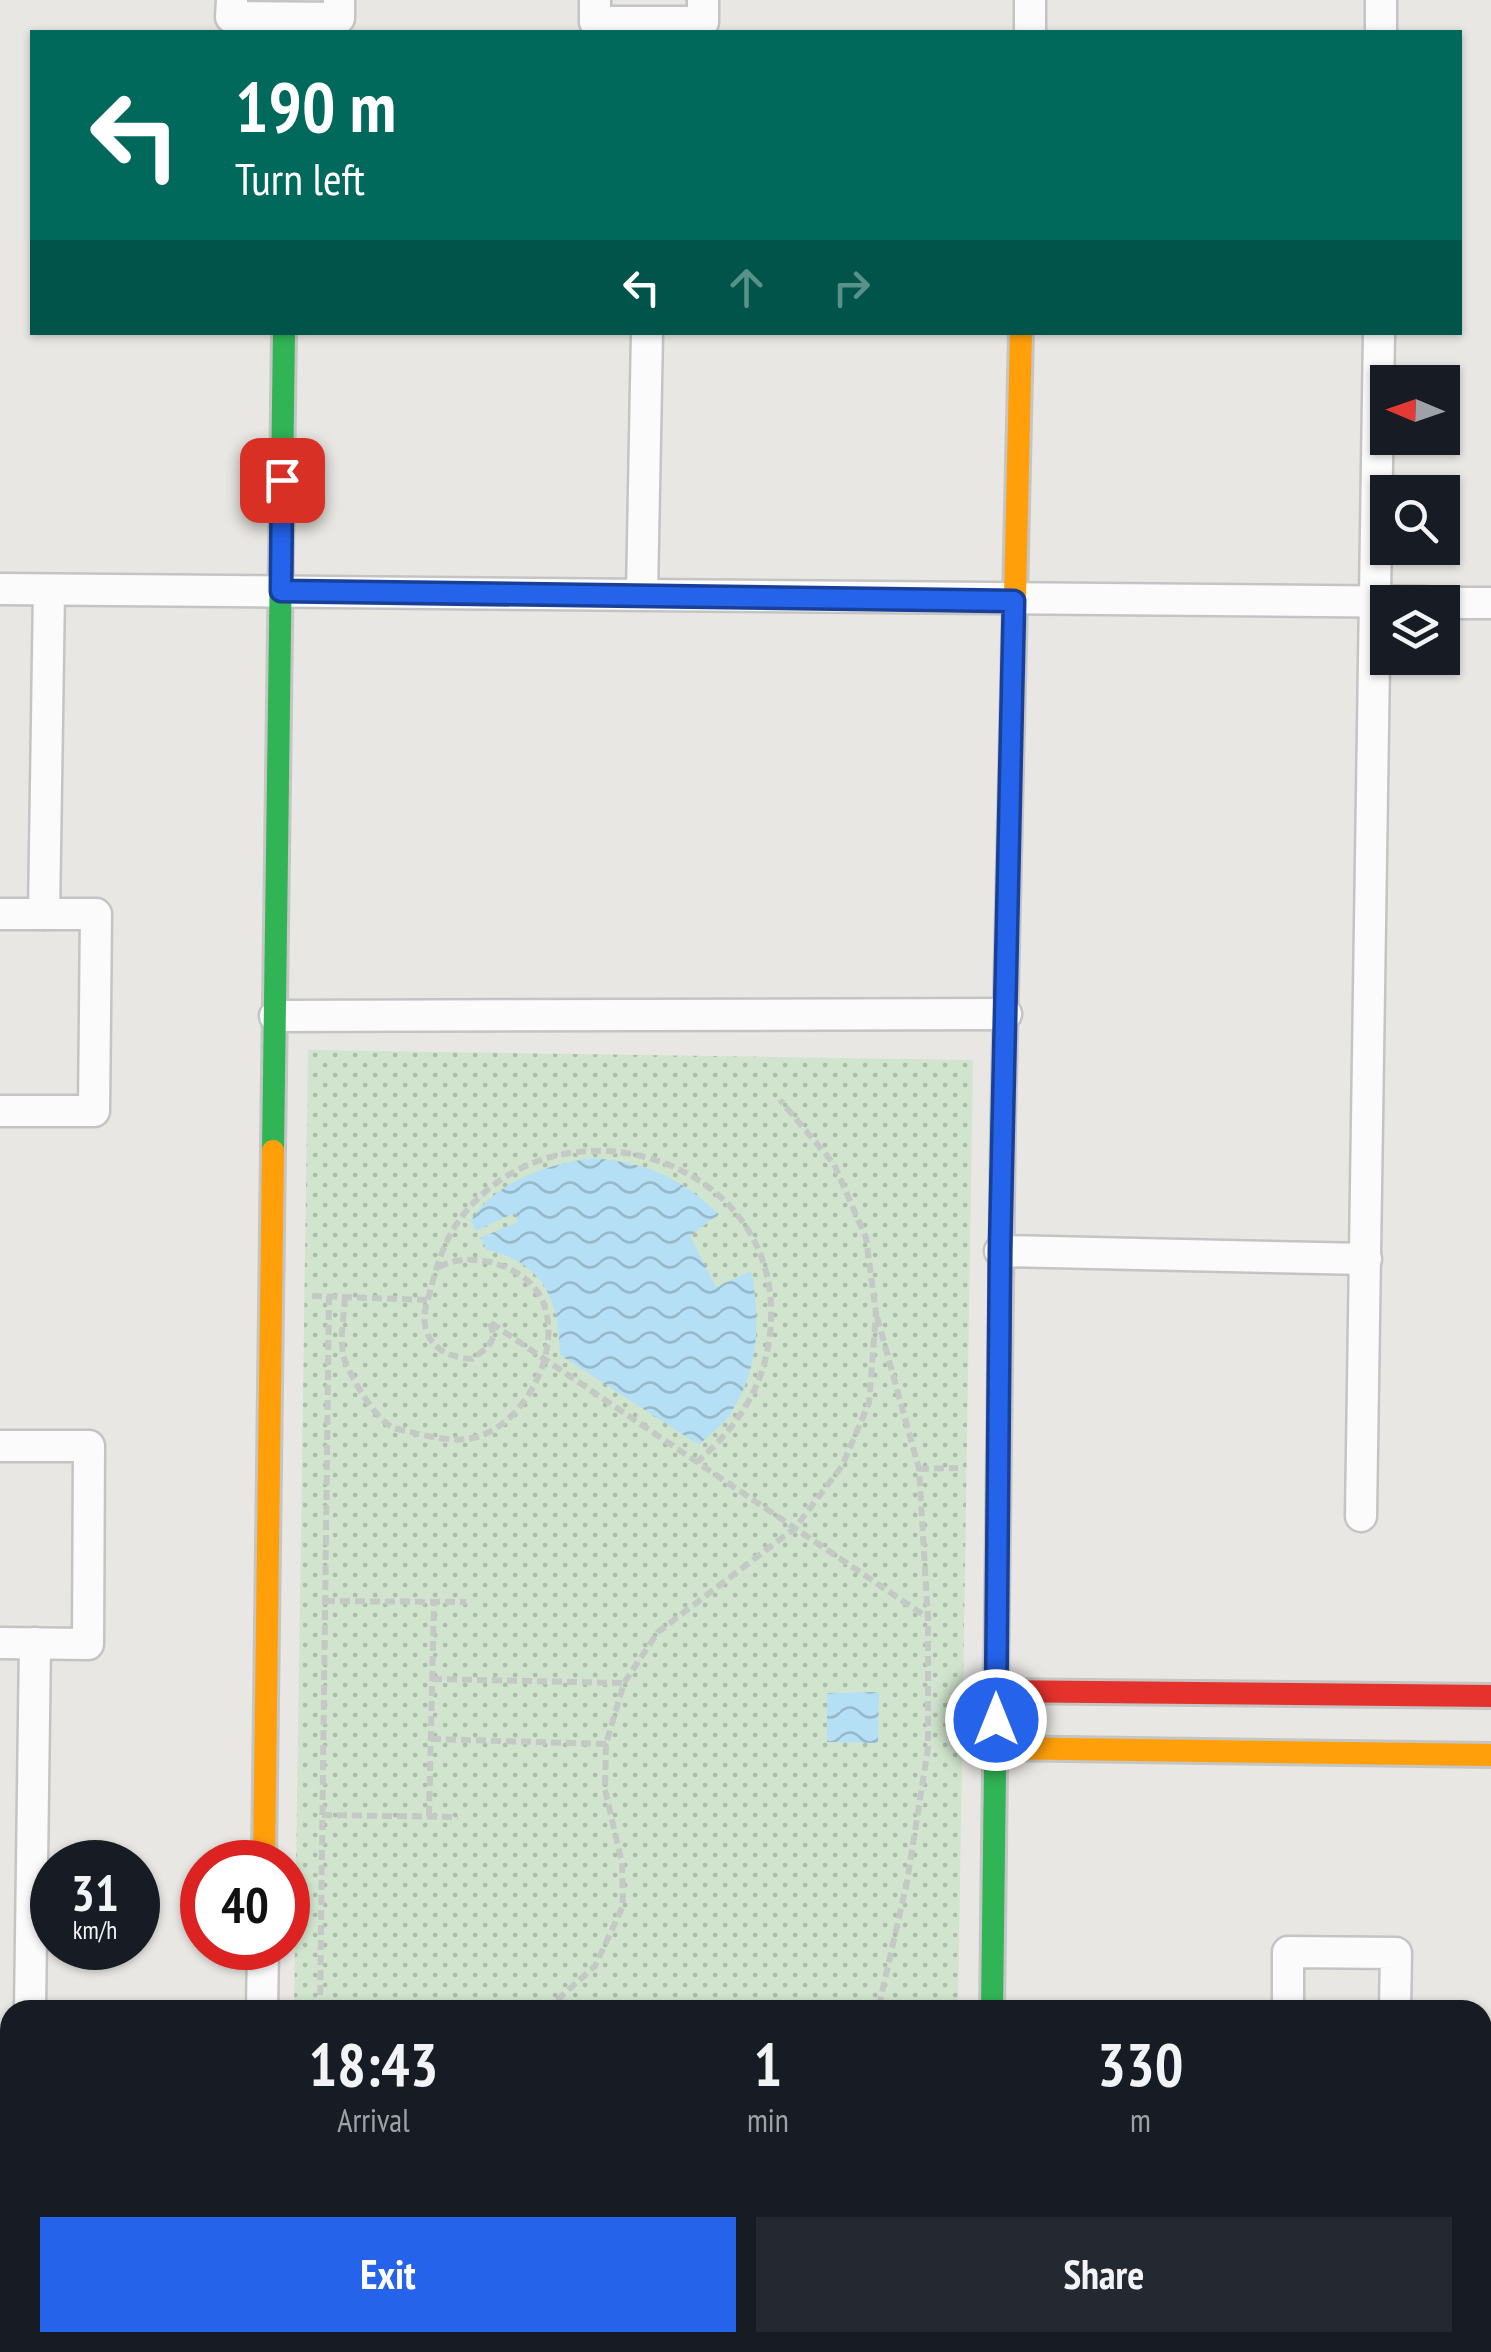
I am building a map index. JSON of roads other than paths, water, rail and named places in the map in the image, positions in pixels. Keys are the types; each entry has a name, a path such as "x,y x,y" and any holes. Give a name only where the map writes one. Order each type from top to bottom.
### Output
{"street":[{"path":"232,0 232,18 288,25 339,18 339,0"},
{"path":"596,0 595,22 653,27 703,22 703,0"},
{"path":"1030,0 1030,30"},
{"path":"1381,0 1381,30"},
{"path":"264,1840 284,335"},
{"path":"642,594 647,335"},
{"path":"992,2000 1000,1251 1021,335"},
{"path":"1377,585 1379,335"},
{"path":"0,589 1370,602"},
{"path":"44,914 50,590"},
{"path":"1460,603 1491,603"},
{"path":"1361,1516 1376,675"},
{"path":"0,914 96,914 94,1111 0,1111"},
{"path":"275,1016 1006,1014"},
{"path":"1000,1251 1366,1259"},
{"path":"0,1446 90,1446 88,1644 0,1643"},
{"path":"30,2000 36,1643"},
{"path":"996,1691 1491,1696"},
{"path":"995,1748 1491,1755"},
{"path":"1288,2000 1288,1952 1306,1952 1396,1953 1396,2000"},
{"path":"262,2000 263,1970"}],"water":[{"path":"594,1158 662,1174 719,1214 690,1236 716,1287 751,1271 756,1309 752,1365 728,1417 699,1445 560,1355 556,1317 544,1287 522,1264 487,1250 480,1238 518,1222 514,1213 476,1231 471,1220 495,1195 525,1176"},
{"path":"879,1692 878,1743 827,1742 827,1693"}]}
